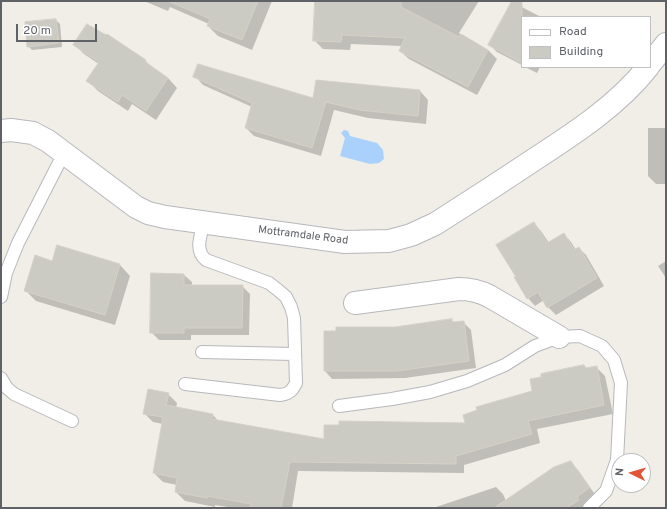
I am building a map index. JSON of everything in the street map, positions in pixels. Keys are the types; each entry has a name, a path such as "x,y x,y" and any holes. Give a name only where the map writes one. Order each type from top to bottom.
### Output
{"street":[{"path":"651,63 666,44"},
{"name":"Mottramdale Road","path":"1,131 11,130 33,133 48,141 136,207 148,213 165,217 345,242 389,241 411,235 435,224 567,138 618,99 637,81 647,68"},
{"path":"355,303 459,289 470,289 489,296 559,337"}],"lane":[{"path":"1,297 6,273 18,243 64,153"},
{"path":"185,384 280,395 290,392 296,383 294,318 286,297 269,283 206,260 202,256 199,247 204,222"},
{"path":"339,406 430,392 467,381 505,365 535,346 559,337 580,336 602,346 614,360 621,383 617,460 606,491 590,508"},
{"path":"202,352 295,354"},
{"path":"1,378 7,388 14,394 72,421"}],"water":[{"path":"344,130 348,131 350,136 377,143 383,150 384,159 379,163 370,164 340,156 345,138 341,133"}],"building":[{"path":"168,1 258,1 242,40 207,26 210,19"},
{"path":"315,1 401,1 401,7 459,37 461,34 488,50 468,87 399,51 405,38 342,35 341,42 313,41"},
{"path":"512,1 522,1 521,62 488,45"},
{"path":"56,19 59,43 27,47 25,22"},
{"path":"87,24 106,35 107,34 146,60 144,61 168,78 146,111 122,95 118,102 86,81 99,62 73,45"},
{"path":"198,64 313,98 316,80 420,90 418,116 359,110 326,102 312,148 245,128 252,103 193,77"},
{"path":"534,222 547,243 564,233 574,250 579,247 597,278 547,308 538,292 527,299 514,277 516,277 496,245"},
{"path":"57,245 120,264 105,315 24,291 35,255 52,261"},
{"path":"151,273 184,274 184,285 243,285 242,328 184,328 184,333 150,333"},
{"path":"452,319 452,322 464,321 469,361 397,371 324,371 324,331 336,331 336,327 395,327"},
{"path":"584,365 586,368 597,366 604,405 528,421 532,434 456,456 456,464 290,462 281,508 250,508 251,504 175,492 177,478 153,473 163,417 143,414 148,389 169,393 166,405 213,414 212,419 324,439 324,425 339,425 339,421 465,423 463,415 477,410 476,407 532,391 530,379 541,377 541,374"},
{"path":"571,461 589,488 577,497 579,500 566,508 494,508 554,467"}]}
